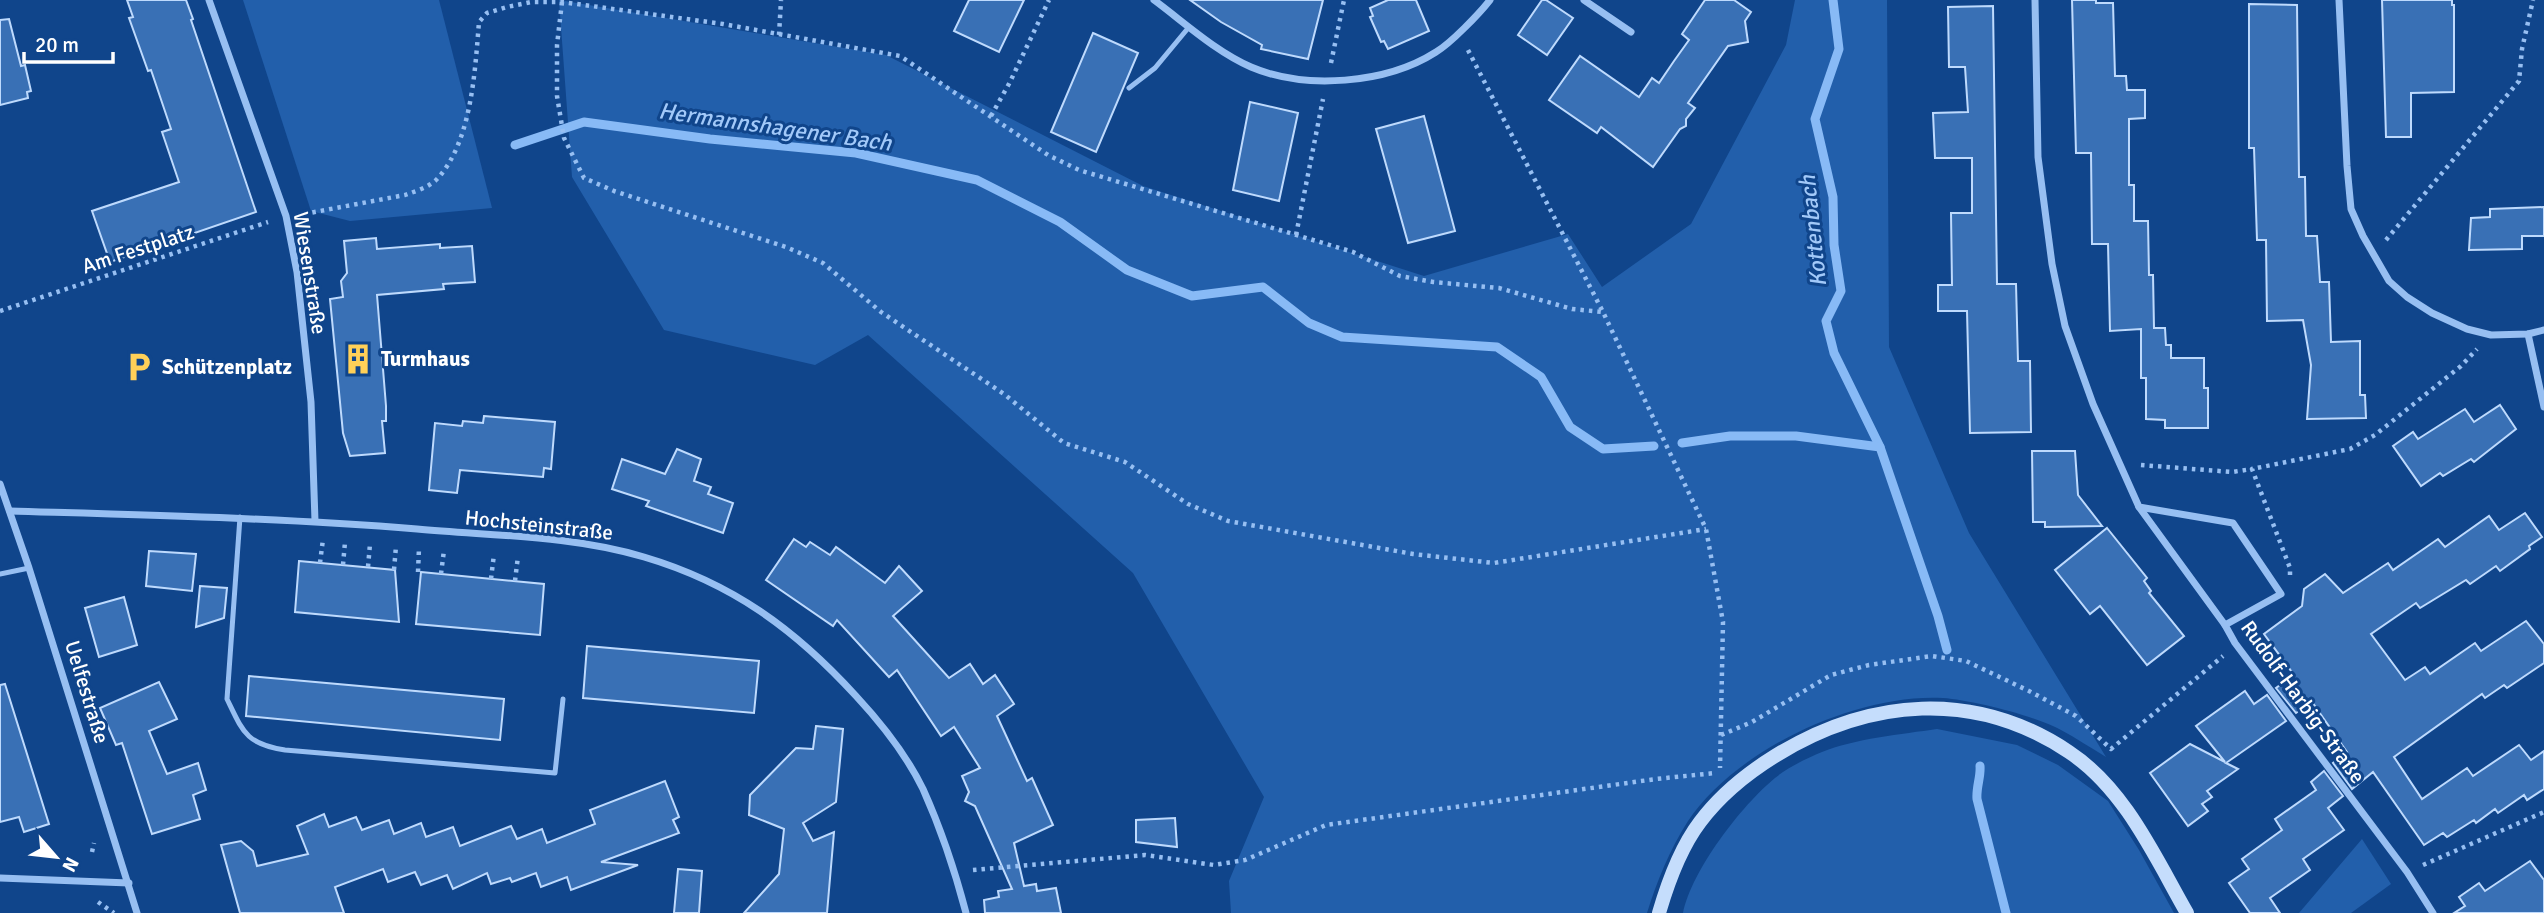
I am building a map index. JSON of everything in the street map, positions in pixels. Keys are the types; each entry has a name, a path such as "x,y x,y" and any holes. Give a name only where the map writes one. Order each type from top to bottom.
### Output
{"main road":[{"path":"1659,913 1665,891 1698,824 1731,787 1799,741 1831,727 1895,710 1940,707 1975,712 2019,726 2071,753 2092,771 2134,821 2187,913"}],"street":[{"name":"Wiesenstraße","path":"209,0 286,216 297,272 311,402 316,521"},
{"path":"1155,0 1210,43 1250,66 1284,77 1328,82 1349,81 1410,65 1437,52 1489,0"},
{"path":"1584,0 1631,32"},
{"path":"2035,0 2038,157 2052,264 2066,326 2093,404 2139,507 2225,625"},
{"path":"2339,0 2351,209 2389,281 2432,313 2467,329 2491,335 2528,334 2544,330"},
{"path":"2528,334 2544,407"},
{"name":"Uelfestraße","path":"0,484 137,913"},
{"path":"2139,507 2233,523 2281,594"},
{"name":"Hochsteinstraße","path":"10,511 316,521 594,545 642,556 681,569 727,590 795,636 835,673 871,712 898,745 922,788 955,872 966,913"},
{"name":"Rudolf-Harbig-Straße","path":"2281,594 2225,625 2235,643 2407,872 2433,913"},
{"path":"0,878 128,883"}],"lane":[{"path":"1129,88 1155,68 1189,27"},
{"path":"240,517 227,699 237,719 257,744 285,750 555,773 563,699"},
{"path":"0,575 29,568"}],"path":[{"path":"779,35 781,0"},
{"path":"991,116 1049,0"},
{"path":"1328,82 1344,0"},
{"path":"2374,255 2519,81 2522,49 2533,0"},
{"name":"Am Festplatz","path":"0,311 286,216 326,211 421,190 437,179 455,148 470,105 479,22 487,13 531,1 562,2 723,24 900,56 1048,155 1079,170 1353,253 1400,276 1499,288 1572,309 1603,312"},
{"path":"562,2 557,45 557,96 564,138 584,178 614,191 786,247 823,263 881,312 1004,394 1064,443 1125,462 1188,504 1227,521 1413,554 1493,563 1706,529"},
{"path":"955,872 1145,855 1214,866 1245,860 1326,825 1720,772 1723,622 1706,529 1603,312 1494,104 1460,30"},
{"path":"1296,235 1320,111"},
{"path":"2120,464 2232,472 2350,449 2375,435 2461,366 2491,335"},
{"path":"2252,469 2290,568 2290,579 2281,594"},
{"path":"320,563 323,539"},
{"path":"343,565 345,541"},
{"path":"368,567 370,543"},
{"path":"394,570 396,545"},
{"path":"418,572 419,548"},
{"path":"441,574 444,550"},
{"path":"491,579 494,554"},
{"path":"515,581 518,556"},
{"path":"1721,735 1752,722 1831,675 1868,665 1933,656 1966,661 2076,716 2111,749 2217,662"},
{"path":"2407,872 2544,811"}],"shaded area":[{"path":"243,0 439,0 492,208 350,221 311,211"},
{"path":"559,0 886,55 1143,186 1424,276 1568,234 1602,287 1691,224 1786,45 1795,0 1887,0 1889,347 1969,533 2106,757 2050,725 1986,705 1943,698 1909,699 1874,705 1837,716 1767,749 1709,795 1688,821 1675,843 1647,913 1231,913 1229,881 1264,797 1133,573 868,335 815,365 664,330 572,177"},
{"path":"1937,729 2017,745 2058,765 2108,801 2174,913 1683,913 1696,878 1720,840 1748,805 1780,774 1834,747"},
{"path":"2362,839 2391,884 2351,913 2299,913"}],"building":[{"path":"127,0 186,0 256,212 110,262 92,211 179,182 162,132 171,129 151,70 148,71 129,18 133,17"},
{"path":"969,0 1024,0 999,52 954,31"},
{"path":"1190,0 1323,0 1308,59 1261,49 1262,45 1221,22"},
{"path":"1388,0 1416,0 1429,31 1388,49 1384,41 1381,42 1370,17 1373,16 1370,8"},
{"path":"1542,0 1573,18 1547,55 1518,35"},
{"path":"1705,0 1734,0 1751,12 1745,21 1748,42 1728,46 1688,103 1695,108 1686,119 1686,126 1680,129 1653,167 1601,127 1597,133 1549,100 1580,56 1639,97 1652,78 1659,83 1689,40 1682,34"},
{"path":"2072,0 2113,3 2115,76 2126,76 2127,90 2145,90 2145,118 2129,119 2129,185 2134,185 2134,221 2148,221 2154,328 2165,328 2166,345 2171,345 2171,358 2204,358 2204,388 2208,388 2208,428 2165,428 2165,420 2146,419 2146,378 2141,378 2141,329 2110,331 2108,244 2092,244 2091,153 2076,153"},
{"path":"2382,0 2452,0 2454,5 2454,92 2411,93 2411,137 2386,137"},
{"path":"2249,4 2297,5 2299,177 2305,177 2306,236 2317,236 2320,282 2329,282 2331,342 2360,341 2360,395 2365,395 2366,418 2307,419 2311,365 2303,320 2267,321 2266,240 2257,240 2254,148 2249,148"},
{"path":"1993,6 1997,284 2016,284 2018,361 2030,361 2031,432 1970,433 1967,311 1938,311 1938,285 1952,285 1951,213 1972,213 1972,158 1935,158 1933,113 1968,112 1965,67 1949,67 1948,7"},
{"path":"9,19 21,66 25,65 31,91 27,92 28,98 0,105 0,20"},
{"path":"1093,33 1138,53 1096,152 1051,132"},
{"path":"1250,102 1298,113 1279,201 1233,190"},
{"path":"1424,116 1455,231 1408,243 1376,129"},
{"path":"2544,207 2544,236 2522,236 2522,249 2469,250 2471,218 2490,217 2490,209"},
{"name":"Turmhaus","path":"376,238 377,249 440,244 440,248 472,246 475,282 443,284 444,289 377,295 386,406 386,421 382,421 385,453 350,456 343,433 330,299 343,297 341,281 347,273 344,241"},
{"path":"2500,405 2516,429 2474,462 2471,459 2443,476 2440,473 2421,486 2393,446 2413,432 2418,439 2465,409 2474,422"},
{"path":"484,416 555,422 551,469 544,468 543,477 460,470 457,493 429,490 435,423 462,426 463,421 483,423"},
{"path":"677,449 701,459 694,481 711,487 708,494 733,503 723,533 646,506 649,501 612,489 622,459 665,474"},
{"path":"2032,451 2075,451 2078,495 2102,526 2045,527 2045,522 2033,522"},
{"path":"2525,513 2542,537 2529,546 2530,549 2500,571 2496,566 2470,584 2466,580 2420,608 2416,603 2371,634 2405,680 2425,667 2430,674 2475,643 2481,651 2526,621 2544,644 2544,663 2507,688 2504,685 2485,698 2482,694 2394,757 2422,799 2467,768 2473,776 2519,745 2531,760 2544,751 2544,789 2527,800 2524,795 2498,813 2495,809 2476,823 2474,820 2447,837 2443,833 2424,845 2373,772 2352,789 2333,763 2347,752 2312,702 2296,713 2276,688 2294,675 2264,634 2302,606 2304,589 2325,574 2343,593 2388,563 2393,570 2438,539 2445,547 2489,516 2499,530"},
{"path":"2107,528 2147,578 2144,581 2151,591 2149,593 2184,636 2147,665 2100,606 2090,614 2055,570"},
{"path":"794,539 806,547 810,542 830,555 836,547 885,583 899,566 922,591 893,616 949,678 970,664 983,684 995,675 1014,704 997,716 1027,781 1032,778 1053,825 1014,843 1024,886 1036,884 1037,891 1056,888 1061,913 985,913 984,900 999,897 998,891 1012,889 975,806 965,801 969,792 962,776 980,768 954,727 941,736 897,670 889,677 837,620 833,626 766,580"},
{"path":"149,551 196,554 192,591 146,586"},
{"path":"299,561 395,570 399,622 295,612"},
{"path":"421,572 544,584 540,635 416,624"},
{"path":"200,586 227,588 224,618 196,627"},
{"path":"124,597 137,645 99,657 85,608"},
{"path":"587,646 759,661 754,713 583,698"},
{"path":"249,676 504,699 500,740 246,716"},
{"path":"159,682 177,719 149,731 167,774 198,763 206,790 193,795 200,819 152,834 122,743 116,745 100,708"},
{"path":"5,684 49,824 24,832 19,817 0,822 0,685"},
{"path":"2245,691 2254,704 2267,695 2286,721 2226,763 2238,769 2207,791 2212,797 2202,804 2208,811 2188,826 2150,773 2190,744 2225,762 2196,726"},
{"path":"816,726 843,729 836,802 803,823 813,841 834,832 827,913 744,913 779,874 784,829 749,815 750,795 796,748 813,749"},
{"path":"2324,771 2343,796 2328,808 2344,830 2303,859 2310,870 2270,898 2280,913 2250,913 2229,883 2249,869 2242,859 2282,830 2275,819 2316,790 2311,782"},
{"path":"665,781 679,817 673,820 679,833 601,862 638,865 571,890 567,877 541,887 536,873 512,882 510,878 491,884 487,873 453,889 447,875 421,885 415,872 388,882 383,869 335,887 344,913 240,913 221,845 241,841 253,851 257,866 308,854 297,826 324,814 329,827 356,817 362,830 389,820 394,834 421,823 426,837 453,827 460,846 511,826 517,839 542,829 547,843 595,824 590,810"},
{"path":"1175,818 1177,847 1136,842 1136,820"},
{"path":"2530,861 2544,880 2544,913 2454,913 2465,906 2459,897 2479,883 2485,891"},
{"path":"678,869 702,871 699,913 674,913"}],"waterway":[{"name":"Kottenbach","path":"1833,0 1839,49 1815,119 1833,197 1834,245 1841,291 1826,321 1834,353 1880,447"},
{"name":"Hermannshagener Bach","path":"515,145 584,122 710,139 856,153 977,180 1060,222 1127,270 1192,296 1263,287 1309,323 1342,337 1497,347 1541,377 1570,427 1603,449 1654,446"},
{"name":"Hermannshagener Bach","path":"1682,443 1730,436 1796,436 1880,447 1938,616 1947,650"},
{"name":"Hermannshagener Bach","path":"1980,766 1977,799 2006,913"}],"place":[{"name":"Turmhaus","path":"358,359"},
{"name":"Schützenplatz","path":"139,367"}]}
